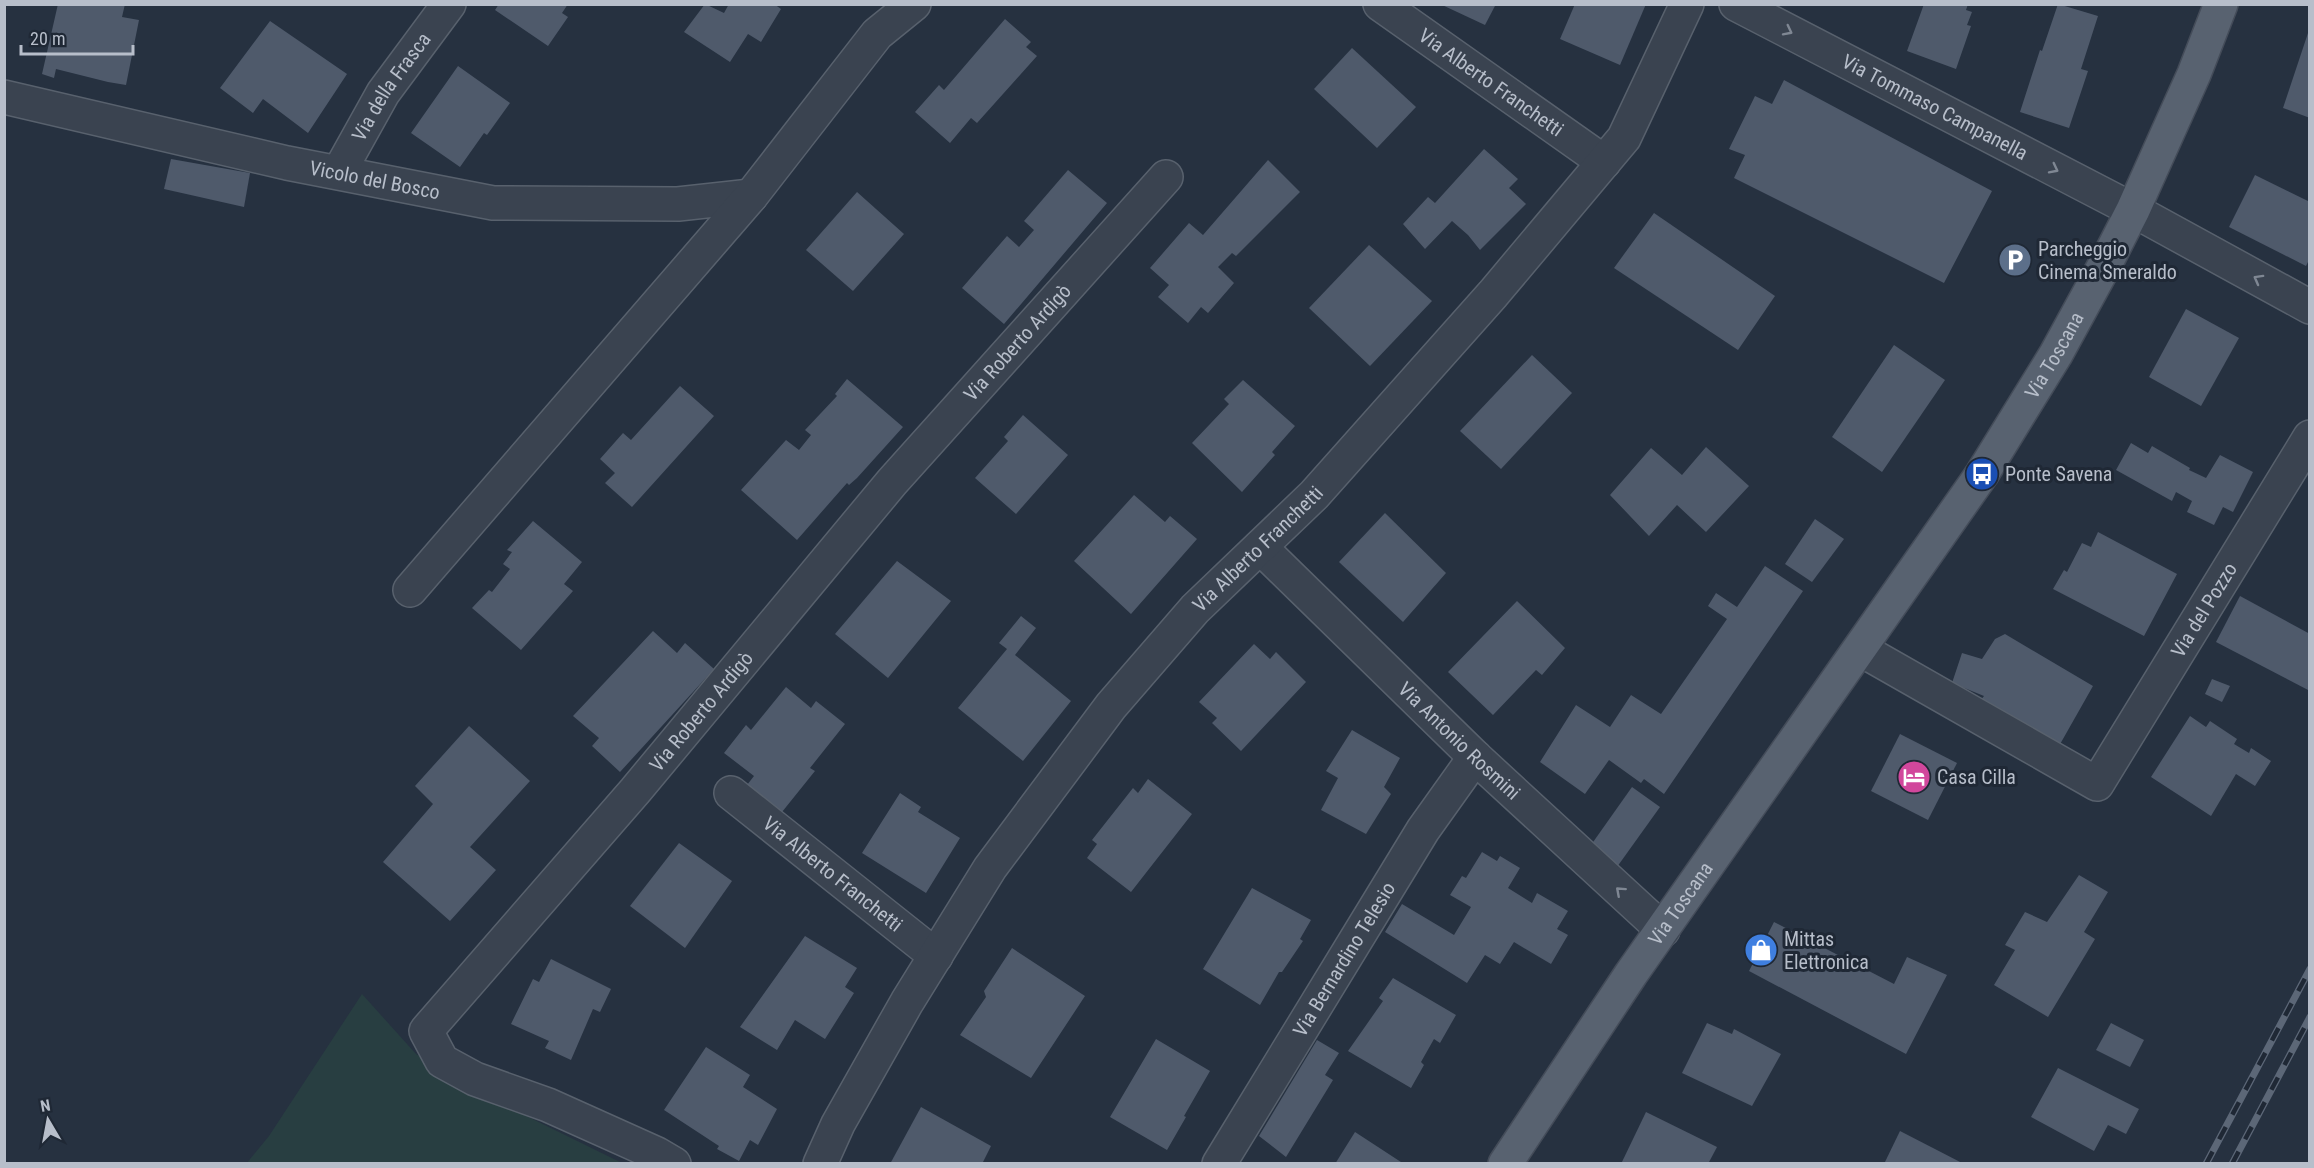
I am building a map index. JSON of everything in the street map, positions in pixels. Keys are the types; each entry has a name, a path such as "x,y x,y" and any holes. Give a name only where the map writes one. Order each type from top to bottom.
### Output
{"main road":[{"name":"Via Toscana","path":"1505,1164 1663,930 1982,474 2056,354 2133,210 2221,4"}],"street":[{"name":"Via della Frasca","path":"339,172 383,93 449,4"},
{"path":"410,590 751,196 877,34 914,4"},
{"name":"Via Alberto Franchetti","path":"1380,4 1604,162"},
{"name":"Via Alberto Franchetti","path":"820,1164 838,1124 990,868 1111,706 1195,609 1322,486 1493,294 1624,138 1687,4"},
{"name":"Via Tommaso Campanella","path":"1736,4 2133,210"},
{"name":"Vicolo del Bosco","path":"4,97 287,163 493,203 678,204 751,196"},
{"name":"Via Roberto Ardigò","path":"674,1164 657,1154 548,1105 475,1079 442,1061 426,1031 635,791 892,482 1166,177"},
{"path":"2133,210 2310,307"},
{"name":"Via del Pozzo","path":"1860,649 2097,784 2310,437"},
{"name":"Via Antonio Rosmini","path":"1260,547 1475,758 1663,930"},
{"name":"Via Bernardino Telesio","path":"1219,1164 1423,830 1475,758"},
{"name":"Via Alberto Franchetti","path":"731,793 936,956"}],"green space":[{"path":"362,994 416,1054 498,1102 622,1163 246,1164 269,1136"}],"building":[{"path":"58,4 125,4 122,17 139,20 126,85 56,69 54,78 42,74"},
{"path":"499,4 568,4 562,13 568,17 548,46 495,10"},
{"path":"705,4 724,13 729,4 774,4 781,9 761,42 748,34 730,62 684,32"},
{"path":"1440,4 1496,4 1485,25"},
{"path":"1575,4 1646,4 1620,65 1560,39"},
{"path":"1924,4 1968,4 1966,10 1972,12 1967,25 1971,26 1956,69 1907,51"},
{"path":"2058,4 2098,16 2081,69 2088,71 2069,128 2020,112"},
{"path":"1005,19 1031,42 1026,47 1037,56 977,123 971,118 950,143 915,112 939,85 944,90"},
{"path":"270,21 347,74 308,133 263,99 253,113 220,88"},
{"path":"2310,30 2310,118 2283,108"},
{"path":"1352,48 1416,107 1377,148 1314,89"},
{"path":"458,66 510,103 487,135 484,133 460,167 411,133"},
{"path":"1784,80 1992,191 1944,283 1734,178 1745,155 1729,149 1755,96 1772,104"},
{"path":"1484,149 1518,179 1509,188 1526,204 1480,250 1452,221 1425,249 1403,224 1428,197 1435,203"},
{"path":"171,159 250,173 244,207 164,189"},
{"path":"1268,160 1300,192 1236,256 1232,253 1218,267 1234,283 1208,313 1201,307 1188,323 1158,297 1169,285 1150,268 1189,223 1203,235"},
{"path":"1068,170 1107,203 1004,324 962,288 1007,236 1019,247 1034,230 1024,221"},
{"path":"2255,175 2310,202 2310,258 2306,266 2229,227"},
{"path":"857,192 904,234 853,291 806,250"},
{"path":"1654,213 1775,296 1738,350 1614,268"},
{"path":"1369,245 1432,301 1370,366 1309,308"},
{"path":"2186,309 2239,338 2201,406 2149,377"},
{"path":"1894,345 1945,380 1882,472 1832,437"},
{"path":"1532,355 1572,393 1501,469 1460,431"},
{"path":"847,379 903,427 857,478 849,485 847,483 797,540 741,490 786,440 799,450 811,435 805,430 837,396 835,394"},
{"path":"1243,380 1295,426 1272,452 1275,455 1242,492 1192,443 1229,404 1224,399"},
{"path":"680,386 714,416 632,507 605,483 615,473 600,459 623,433 631,440"},
{"path":"1023,415 1068,455 1016,514 975,478 1008,441 1004,437"},
{"path":"2131,443 2148,453 2152,446 2206,478 2220,455 2253,472 2233,512 2223,507 2214,525 2187,512 2192,501 2176,492 2172,501 2116,470"},
{"path":"1706,447 1749,486 1706,532 1677,505 1649,536 1610,495 1651,448 1682,475"},
{"path":"1134,495 1165,522 1170,516 1197,539 1131,614 1074,561"},
{"path":"1385,513 1446,573 1403,622 1339,562"},
{"path":"1815,519 1844,539 1812,582 1785,564"},
{"path":"533,521 582,562 564,584 573,591 521,650 472,608 489,590 492,592 510,569 503,564 512,552 507,550"},
{"path":"2098,532 2177,574 2144,636 2053,589 2064,570 2067,572 2082,543 2091,547"},
{"path":"897,561 951,601 888,678 835,634"},
{"path":"1765,566 1803,591 1664,794 1644,779 1641,783 1609,760 1585,794 1540,762 1576,705 1610,727 1631,695 1661,714 1727,619 1708,606 1716,593 1737,607"},
{"path":"2240,596 2310,634 2310,691 2216,642"},
{"path":"1517,601 1565,648 1542,675 1536,670 1493,715 1448,672"},
{"path":"1021,616 1036,628 1015,655 1071,701 1023,761 958,708 1007,649 999,643"},
{"path":"653,631 677,653 685,643 714,669 620,772 592,746 599,738 573,716"},
{"path":"2005,634 2093,686 2059,746 1980,701 1984,696 1952,683 1962,653 1982,659 1995,639"},
{"path":"1254,644 1270,659 1276,652 1306,682 1241,751 1212,723 1217,718 1199,702"},
{"path":"2212,679 2230,686 2222,702 2205,694"},
{"path":"786,687 811,708 816,701 845,724 810,768 815,771 782,812 747,785 754,776 724,753 746,725 751,730"},
{"path":"2190,716 2206,727 2210,721 2237,739 2234,744 2249,753 2251,748 2271,761 2255,786 2236,774 2211,816 2151,777"},
{"path":"469,726 530,781 470,847 496,870 450,921 383,862 433,804 415,786"},
{"path":"1352,730 1400,758 1384,787 1391,794 1366,834 1321,810 1338,778 1326,771"},
{"name":"Casa Cilla","path":"1900,734 1957,763 1928,820 1871,791"},
{"path":"1148,779 1192,814 1131,892 1087,858 1097,844 1092,840 1133,788 1138,793"},
{"path":"1632,787 1660,807 1617,867 1591,845"},
{"path":"900,793 921,807 918,812 960,838 926,893 862,853"},
{"path":"679,843 732,881 685,948 630,906"},
{"path":"1482,852 1497,861 1500,856 1520,868 1508,888 1532,903 1537,893 1568,911 1557,929 1568,935 1551,964 1514,942 1500,964 1485,955 1467,983 1385,932 1402,904 1454,935 1471,907 1450,895 1462,876 1466,878"},
{"path":"2079,875 2108,892 2084,932 2095,939 2048,1017 1994,985 2015,950 2005,945 2025,912 2047,922"},
{"path":"1252,888 1311,920 1300,939 1303,941 1282,972 1279,972 1260,1005 1203,969"},
{"path":"1774,922 1894,984 1907,957 1947,975 1906,1054 1749,971"},
{"path":"805,936 857,968 845,987 854,993 825,1039 795,1020 777,1050 740,1027"},
{"path":"1012,948 1085,996 1031,1078 960,1035 986,997 984,991"},
{"path":"551,959 611,989 600,1012 593,1009 571,1060 545,1048 549,1041 511,1024 533,979 539,982"},
{"path":"1393,978 1456,1015 1440,1043 1434,1039 1421,1062 1424,1065 1411,1088 1348,1051 1383,1001 1379,998"},
{"path":"1707,1023 1732,1034 1734,1029 1781,1054 1752,1106 1682,1073"},
{"path":"2111,1023 2144,1040 2130,1067 2096,1050"},
{"path":"1156,1039 1210,1071 1167,1150 1110,1117"},
{"path":"1317,1040 1339,1053 1325,1075 1333,1080 1286,1157 1259,1136"},
{"path":"706,1047 750,1075 743,1087 777,1109 758,1145 750,1140 739,1161 717,1149 719,1146 664,1110"},
{"path":"2058,1068 2139,1109 2126,1134 2108,1125 2094,1151 2031,1117"},
{"path":"921,1107 991,1146 982,1164 890,1164"},
{"path":"1646,1112 1717,1147 1708,1164 1621,1164"},
{"path":"1900,1131 1964,1164 1884,1164"},
{"path":"1355,1132 1404,1164 1335,1164"}],"railway":[{"path":"2206,1164 2310,969"},
{"path":"2232,1164 2310,1017"}],"place":[{"name":"Parcheggio Cinema Smeraldo","path":"2015,260"},
{"name":"Ponte Savena","path":"1982,474"},
{"name":"Casa Cilla","path":"1914,777"},
{"name":"Mittas Elettronica","path":"1761,950"}]}
